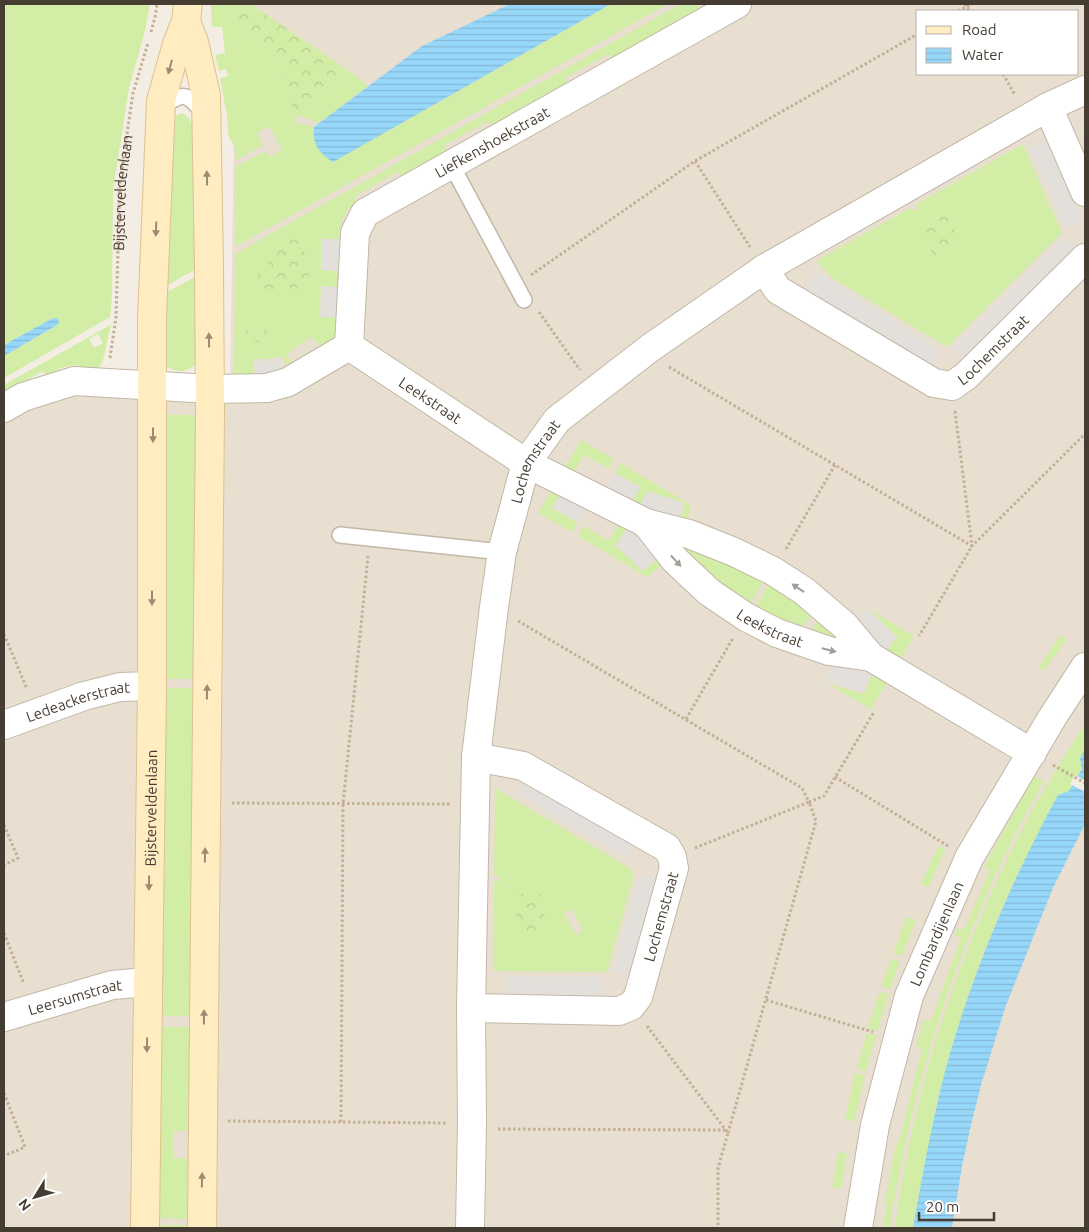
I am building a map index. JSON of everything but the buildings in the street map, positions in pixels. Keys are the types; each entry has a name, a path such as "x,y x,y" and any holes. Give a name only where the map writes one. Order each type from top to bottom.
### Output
{"street":[{"name":"Liefkenshoekstraat","path":"349,346 355,234 365,213 737,4"},
{"name":"Bijsterveldenlaan","path":"145,1228 152,686 152,319 161,107 176,44 187,13"},
{"name":"Bijsterveldenlaan","path":"187,13 206,95 210,389 202,1228"},
{"name":"Lochemstraat","path":"470,1228 472,1126 471,1008 476,757 502,552 526,463 557,420 650,348 764,269 1048,107 1085,90"},
{"path":"1048,107 1085,192"},
{"name":"Lochemstraat","path":"764,269 778,290 934,383 952,386 966,376 1085,258"},
{"path":"4,408 23,397 74,381 153,387 267,388 288,382 349,346"},
{"name":"Leekstraat","path":"349,346 526,463 646,523 689,534 734,552 773,571 804,592 845,626 871,657 1032,753"},
{"name":"Leekstraat","path":"646,523 675,560 709,592 746,616 777,633 829,652 871,657"},
{"name":"Lombardijenlaan","path":"858,1228 875,1124 909,996 969,858 1085,667"},
{"name":"Ledeackerstraat","path":"4,725 84,696 120,687 152,686"},
{"name":"Lochemstraat","path":"476,757 523,766 667,848 672,857 674,868 638,997 631,1006"},
{"name":"Leersumstraat","path":"4,1017 112,985 148,982"},
{"path":"471,1008 618,1011 631,1006"}],"lane":[{"path":"161,107 176,97 184,96 192,100 206,116"},
{"path":"451,164 524,300"},
{"path":"340,534 502,552"}],"path":[{"name":"Bijsterveldenlaan","path":"106,384 116,317 120,182 133,93 157,4"},
{"path":"966,5 973,4"},
{"path":"516,285 695,161 916,35"},
{"path":"695,161 764,269"},
{"path":"524,300 528,297 595,391"},
{"path":"650,348 659,361 972,546"},
{"path":"952,386 972,546"},
{"path":"919,636 972,546 1085,434"},
{"path":"783,554 835,465"},
{"path":"341,1122 343,804 370,538"},
{"path":"494,607 802,788 816,820 766,1000 726,1131 718,1168 718,1228"},
{"path":"4,634 36,712"},
{"path":"686,719 735,634"},
{"path":"672,857 824,796 874,712"},
{"path":"1056,766 1085,784"},
{"path":"835,777 969,858"},
{"path":"206,803 474,804"},
{"path":"4,825 18,858 4,865"},
{"path":"4,933 34,1007"},
{"path":"766,1000 898,1040"},
{"path":"631,1006 726,1131"},
{"path":"4,1093 25,1147 4,1156"},
{"path":"203,1121 341,1122 726,1131"}],"shaded area":[{"path":"236,4 1085,4 1085,1228 4,1228 4,419 57,390 230,392"},
{"path":"1048,139 1084,220 1065,228 1030,147"},
{"path":"1062,238 1078,253 968,364 952,349"},
{"path":"321,239 342,240 341,271 321,270"},
{"path":"816,271 941,351 930,369 805,289"},
{"path":"321,286 341,287 341,318 320,317"},
{"path":"257,361 280,361 287,377 255,380"},
{"path":"615,473 640,487 629,506 604,491"},
{"path":"563,489 589,504 578,522 552,508"},
{"path":"647,491 684,503 680,524 638,511"},
{"path":"628,528 640,536 659,557 643,571 615,545"},
{"path":"867,609 897,637 884,652 853,624"},
{"path":"832,662 870,674 864,693 826,681"},
{"path":"525,780 633,844 625,858 517,794"},
{"path":"640,874 661,880 632,977 612,971"},
{"path":"507,976 603,977 603,1000 507,999"}],"green space":[{"path":"4,4 150,4 145,31 129,88 113,190 112,296 110,317 4,378 4,356 57,325 53,318 4,345"},
{"path":"211,4 250,4 258,9 233,16 237,22 276,53 281,60 286,74 291,104 297,114 352,73 368,86 319,123 298,115 294,122 314,127 314,138 318,147 333,162 611,4 668,4 235,247 236,166 266,151 270,157 282,150 269,126 257,133 263,145 235,161 236,150 228,135 227,116 220,78 228,76 226,69 219,71 215,55 225,53 222,27 212,27"},
{"path":"681,4 697,4 700,9 611,59 608,54 565,78 568,83 491,126 488,121 445,145 449,154 440,155 401,177 397,172 355,196 357,201 343,218 339,239 321,239 341,271 341,287 321,287 341,318 335,338 327,345 327,351 311,337 287,354 296,372 288,376 283,357 254,359 253,380 234,377 235,254","holes":["306,242 304,254 310,278 266,266","263,328 268,332 267,340 270,347 254,341 249,343 250,329 257,331"]},
{"path":"258,9 352,73 297,114 291,104 286,74 281,60 276,53 243,28 233,16"},
{"path":"182,113 189,118 195,132 202,266 160,289 171,125 177,115"},
{"path":"1023,144 1062,233 947,347 832,278 816,261 910,208 913,211 918,209 916,204"},
{"path":"944,211 961,241 934,256 917,227"},
{"path":"291,239 306,242 304,254 310,278 304,284 284,294 277,294 263,289 257,282 257,278 258,273 268,265 266,256"},
{"path":"202,273 197,363 184,371 171,369 163,362 160,296"},
{"path":"112,324 102,362 96,369 80,369 80,366 70,366 46,376 43,371 4,393 4,385","holes":["98,334 103,343 94,348 89,339"]},
{"path":"246,326 254,331 265,328 268,332 267,340 270,347 254,341 246,347"},
{"path":"160,415 200,415 198,679 157,679"},
{"path":"581,440 614,459 609,469 584,455 573,473 565,468"},
{"path":"620,463 691,505 686,526 680,524 684,503 647,491 638,511 629,506 640,487 615,473"},
{"path":"555,484 563,489 553,508 578,522 572,532 538,513"},
{"path":"620,522 628,528 616,546 643,571 659,557 665,562 647,577 578,536 584,526 609,541"},
{"path":"671,540 766,577 748,608 670,542"},
{"path":"771,580 815,611 803,626 812,631 820,614 844,643 753,611"},
{"path":"868,609 914,636 898,663 884,654 897,637"},
{"path":"1061,635 1067,640 1043,671 1038,668"},
{"path":"873,674 887,682 871,709 826,683 864,694"},
{"path":"156,688 198,688 196,1016 155,1016"},
{"path":"1085,724 1085,750 1080,758 1082,769 1069,791 1051,810 1044,821 997,920 977,970 944,1079 927,1153 913,1228 895,1228 913,1126 926,1075 941,1025 976,927 1020,833 1043,791"},
{"path":"1034,776 1044,781 999,868 979,913 944,1004 916,1098 890,1228 883,1228 887,1205 884,1204 896,1143 899,1143 922,1048 916,1046 924,1019 931,1021 961,938 955,935 957,928 964,930 990,870 984,867"},
{"path":"495,788 630,868 634,876 608,969 604,972 493,971 494,882 498,882 499,876 494,875","holes":["572,909 583,931 576,935 564,913"]},
{"path":"938,846 945,849 929,887 921,884"},
{"path":"516,894 545,895 544,933 516,933"},
{"path":"907,917 916,920 902,956 893,953"},
{"path":"891,959 900,962 890,989 881,986"},
{"path":"880,992 889,994 877,1031 868,1028"},
{"path":"155,1027 196,1027 195,1137 187,1136 187,1131 173,1131 173,1158 187,1158 187,1146 195,1146 194,1219 153,1218"},
{"path":"867,1033 876,1036 866,1071 857,1068"},
{"path":"855,1073 865,1076 854,1122 845,1119"},
{"path":"838,1152 847,1154 841,1189 832,1187"},
{"path":"154,1225 194,1225 194,1228 155,1228"}],"water":[{"path":"510,4 611,4 333,162 320,151 315,143 314,127 422,46"},
{"path":"53,318 58,319 59,323 57,325 4,356 4,345"},
{"path":"1085,750 1085,824 1053,888 1006,1005 981,1085 971,1125 952,1228 913,1228 943,1079 965,1005 992,933 1023,863 1058,795 1069,791 1082,769 1080,758"}],"pier":[{"path":"1075,775 1085,780 1085,792 1070,784"}]}
